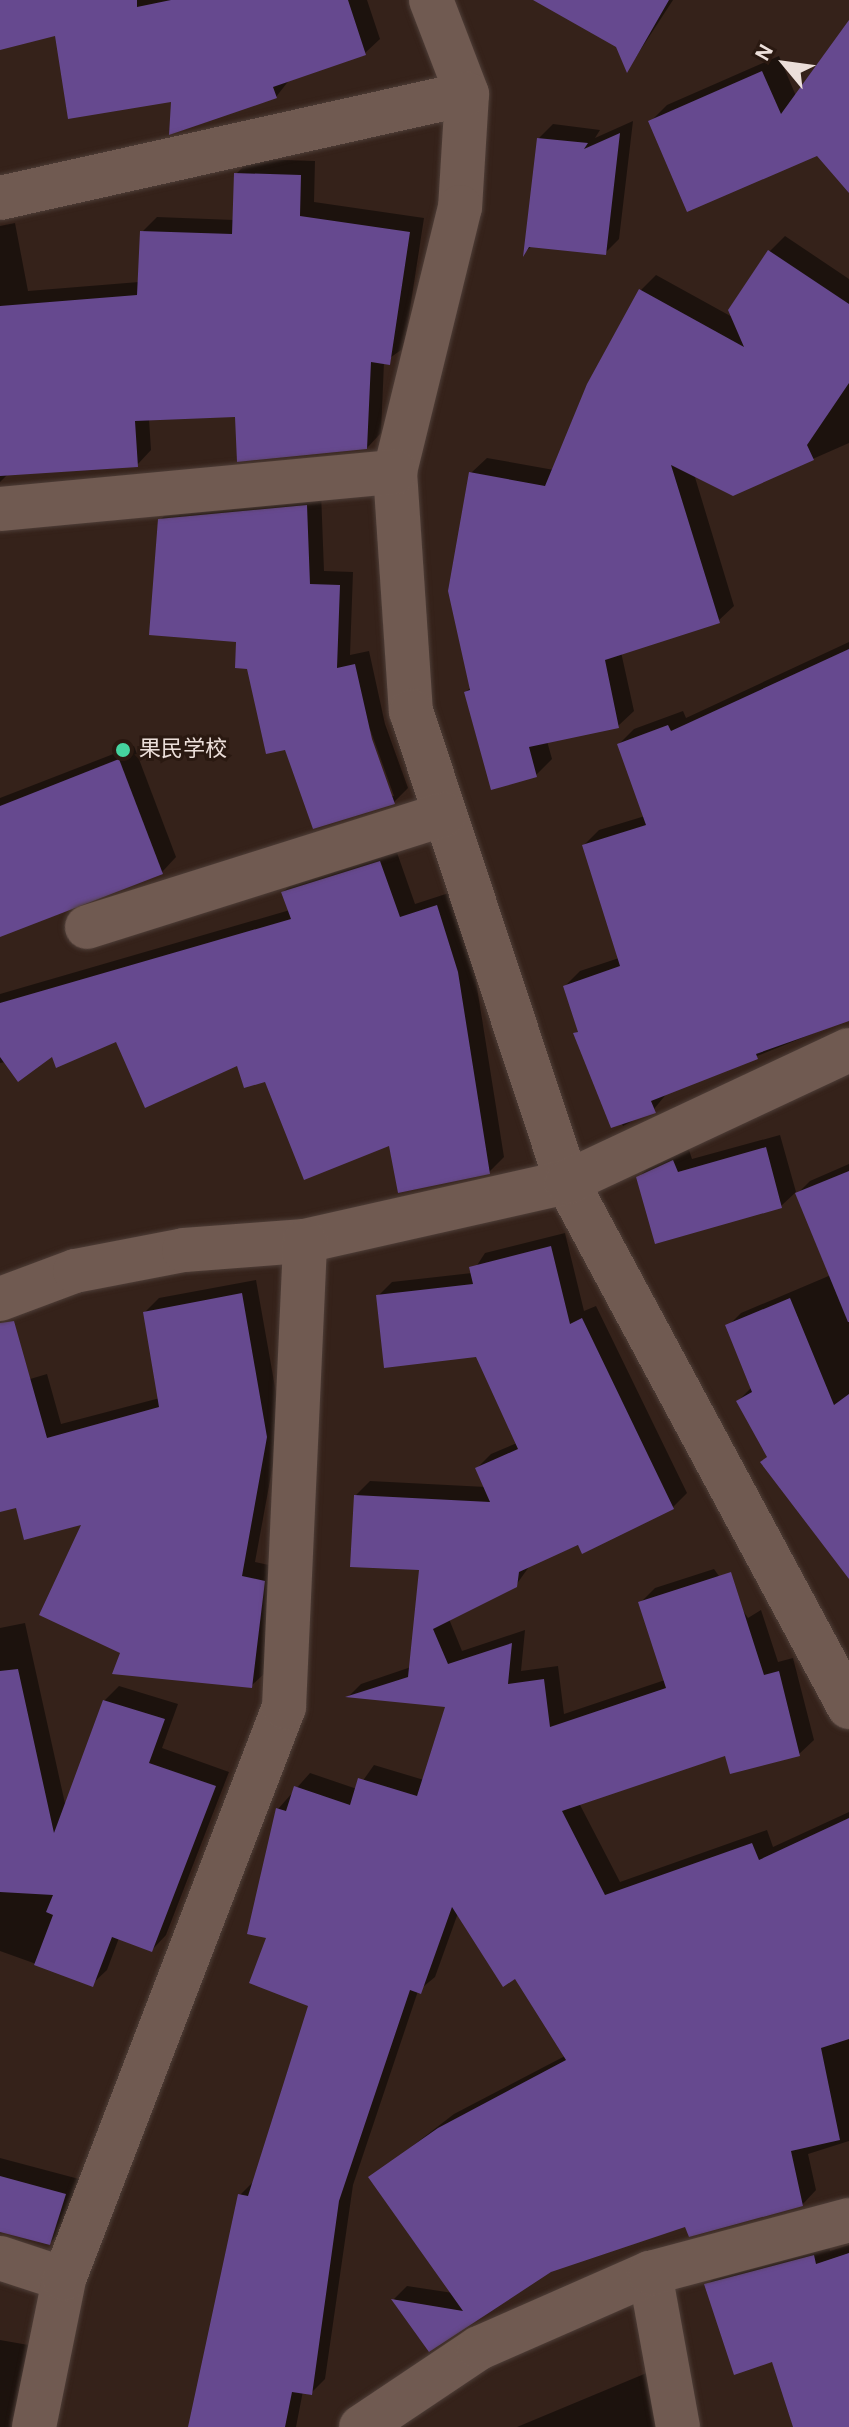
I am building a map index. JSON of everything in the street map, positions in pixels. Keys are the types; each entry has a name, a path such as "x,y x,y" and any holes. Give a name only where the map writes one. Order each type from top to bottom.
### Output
{"street":[{"path":"431,0 467,94 460,207 395,472 411,711 567,1182 849,1707"},
{"path":"0,198 467,94"},
{"path":"0,509 395,472"},
{"path":"87,927 445,814"},
{"path":"0,1299 75,1271 184,1250 305,1241 567,1182 849,1050"},
{"path":"34,2427 64,2279 284,1707 305,1241"},
{"path":"361,2427 479,2348 650,2273 849,2220"},
{"path":"0,2258 64,2279"},
{"path":"650,2273 678,2427"}],"building":[{"path":"0,0 137,0 137,7 171,0 348,0 366,55 273,87 277,98 169,135 171,102 68,119 55,36 0,50"},
{"path":"533,0 669,0 627,73 616,47"},
{"path":"849,20 849,193 817,156 687,212 648,121 762,71 781,114"},
{"path":"620,133 606,255 529,247 523,257 537,138 588,143 584,149"},
{"path":"234,173 301,175 300,216 410,232 390,365 371,362 367,449 237,462 235,417 135,421 138,467 0,476 0,306 137,295 140,231 232,234"},
{"path":"768,250 849,304 849,383 807,445 814,460 733,496 671,465 720,623 605,660 619,728 529,747 537,777 491,790 464,692 470,690 448,591 469,472 545,486 587,384 639,289 744,347 728,310"},
{"path":"307,505 310,584 340,585 337,668 355,664 372,739 395,804 313,829 285,750 266,754 247,669 235,668 236,642 149,635 158,519"},
{"path":"849,649 849,1021 756,1054 758,1059 651,1101 656,1113 611,1128 573,1033 578,1032 563,986 620,966 582,845 646,825 617,744 668,725 671,731"},
{"path":"119,759 163,874 0,937 0,806"},
{"path":"380,861 400,917 437,905 458,972 490,1174 398,1193 389,1146 304,1180 265,1082 244,1088 237,1066 145,1108 116,1042 56,1068 52,1057 18,1082 0,1057 0,1003 291,919 281,892"},
{"path":"766,1147 782,1208 655,1244 636,1177 673,1160 678,1172"},
{"path":"849,1171 849,1322 848,1322 795,1193"},
{"path":"551,1246 570,1324 582,1318 674,1509 582,1554 578,1545 519,1572 517,1587 433,1629 448,1664 512,1643 508,1684 544,1679 550,1727 666,1688 638,1602 731,1572 764,1675 779,1671 800,1756 730,1774 725,1756 562,1811 605,1895 752,1843 759,1860 849,1818 849,2039 821,2048 840,2140 791,2151 803,2206 689,2237 685,2227 551,2272 429,2352 391,2299 463,2311 368,2177 438,2128 566,2060 515,1979 503,1987 452,1907 421,1994 410,1990 339,2201 312,2395 292,2392 285,2427 188,2427 238,2194 248,2196 308,2006 249,1983 266,1938 247,1934 276,1808 286,1811 294,1786 350,1805 358,1778 417,1796 445,1707 345,1697 408,1677 419,1570 350,1567 354,1495 490,1502 475,1468 518,1449 476,1357 384,1368 376,1295 473,1284 469,1267"},
{"path":"242,1293 267,1437 242,1576 265,1581 252,1688 112,1674 120,1653 39,1615 81,1525 24,1540 16,1508 0,1512 0,1323 14,1321 47,1438 159,1407 143,1312"},
{"path":"790,1298 834,1405 849,1394 849,1579 760,1462 767,1457 736,1401 752,1392 725,1325"},
{"path":"18,1669 54,1833 103,1700 165,1719 149,1763 216,1786 152,1952 112,1937 93,1987 34,1965 53,1915 46,1912 53,1895 0,1892 0,1671"},
{"path":"0,2176 66,2194 50,2245 0,2232"},
{"path":"849,2253 849,2427 793,2427 772,2362 734,2375 704,2284 814,2255 816,2264"}],"place":[{"name":"果民学校","path":"123,750"}]}
